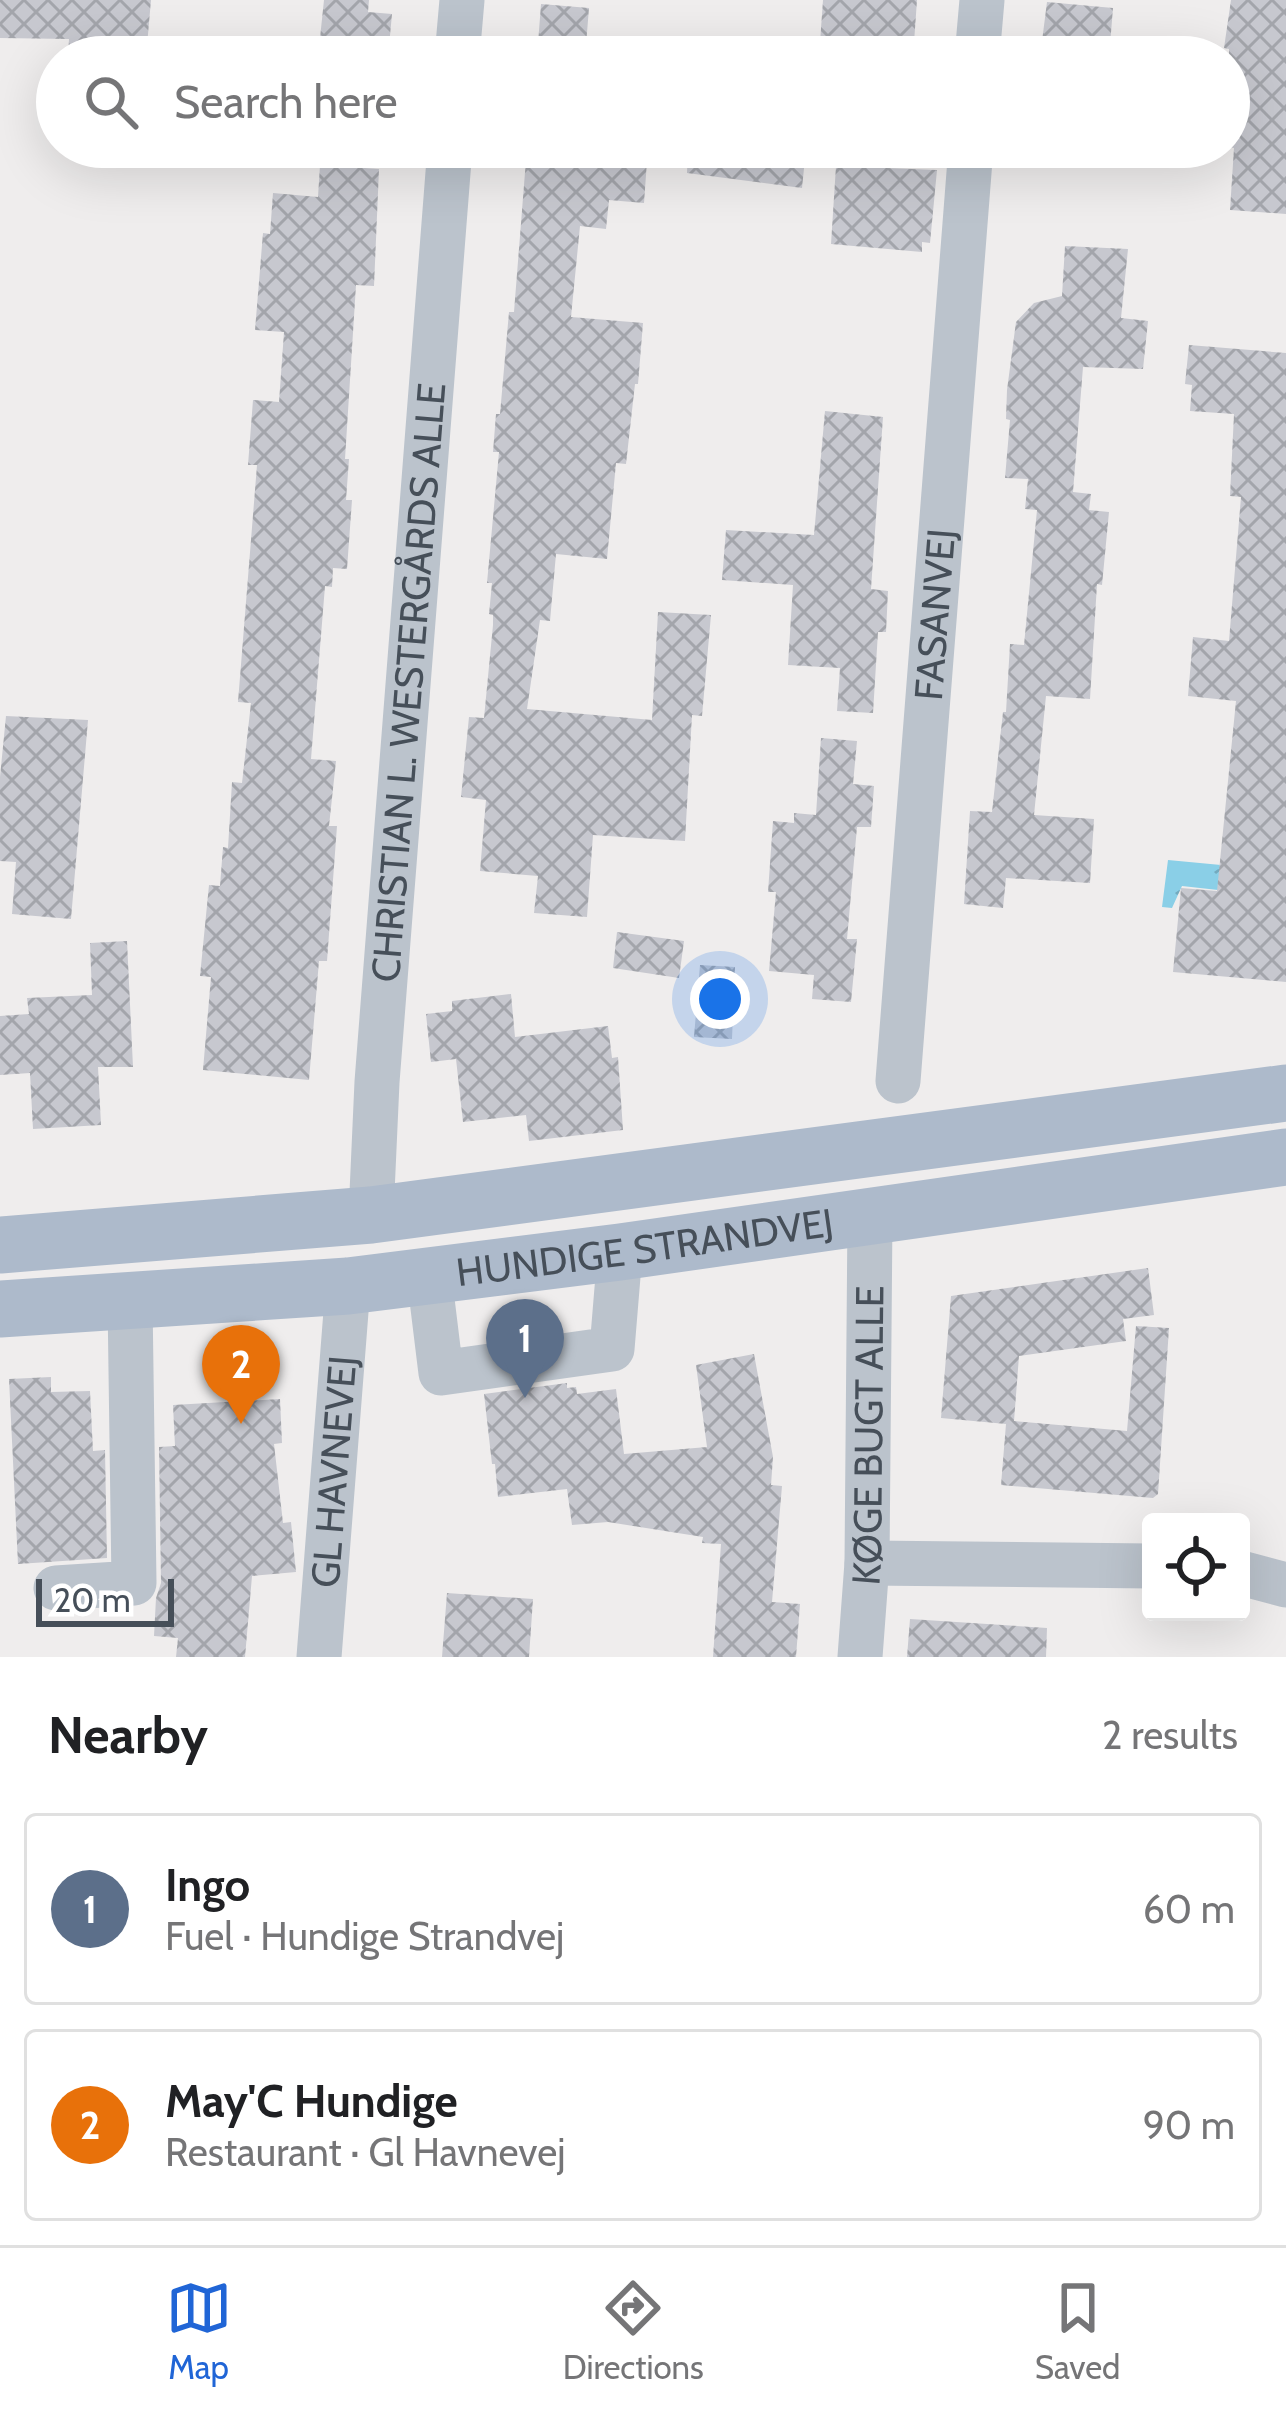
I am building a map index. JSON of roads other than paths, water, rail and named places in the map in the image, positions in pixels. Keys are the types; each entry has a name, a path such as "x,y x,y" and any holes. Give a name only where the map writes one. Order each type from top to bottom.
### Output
{"main road":[{"name":"HUNDIGE STRANDVEJ","path":"0,1245 371,1215 1286,1093"},
{"name":"HUNDIGE STRANDVEJ","path":"0,1309 348,1286 1286,1157"}],"street":[{"path":"459,36 462,0"},
{"path":"979,36 982,0"},
{"name":"CHRISTIAN L. WESTERGÅRDS ALLE","path":"371,1215 377,1082 448,168"},
{"name":"FASANVEJ","path":"898,1081 968,168"},
{"name":"KØGE BUGT ALLE","path":"860,1657 867,1563 870,1216"},
{"path":"429,1276 441,1373 612,1349 620,1252"},
{"name":"GL HAVNEVEJ","path":"319,1657 348,1286"},
{"path":"56,1588 134,1582 130,1300"},
{"path":"867,1563 1142,1567"},
{"path":"1250,1575 1286,1585"}],"water":[{"path":"1168,860 1221,865 1218,890 1182,886 1172,908 1162,907"}],"place":[{"name":"Ingo","path":"525,1398"},
{"name":"May'C Hundige","path":"241,1424"}]}
